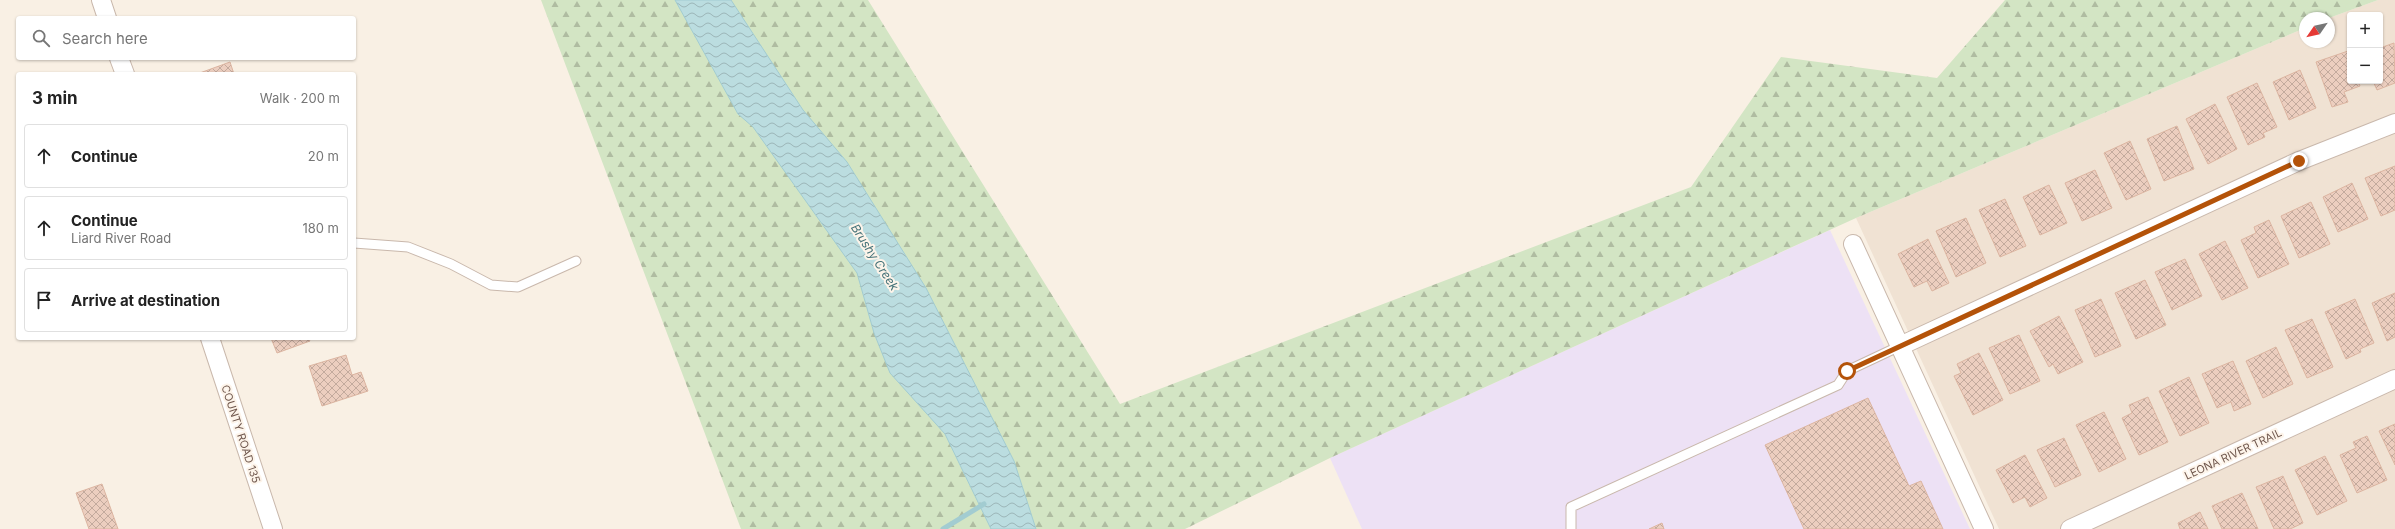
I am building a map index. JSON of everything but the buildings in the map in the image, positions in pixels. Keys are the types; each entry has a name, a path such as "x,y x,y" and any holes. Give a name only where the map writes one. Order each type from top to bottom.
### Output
{"street":[{"path":"101,0 106,16"},
{"path":"120,60 124,72"},
{"path":"1900,346 2299,161 2395,123"},
{"path":"1853,244 1984,529"},
{"name":"COUNTY ROAD 135","path":"211,340 273,529"},
{"name":"LEONA RIVER TRAIL","path":"2070,529 2395,379"}],"lane":[{"path":"356,243 408,247 451,264 491,284 518,287 576,261"},
{"path":"1571,529 1571,507 1838,385 1847,371 1900,346"}],"shaded area":[{"path":"2378,0 2395,0 2395,529 1999,529 1856,218 2299,31 2299,48 2335,48 2335,16"},
{"path":"1830,230 1970,529 1362,529 1330,458"}],"green space":[{"path":"541,0 868,0 1120,404 1691,187 1781,57 1937,78 2005,0 2378,0 2335,16 2335,12 2299,12 2299,31 1856,218 1330,458 1185,529 741,529"}],"water":[{"name":"Brushy Creek","path":"675,0 731,0 803,110 847,162 926,288 1014,461 1036,529 991,529 945,434 890,373 874,333 857,273 753,127 738,114"}],"waterway":[{"path":"943,529 984,504"}],"route":[{"path":"1847,371 2299,161"}]}
